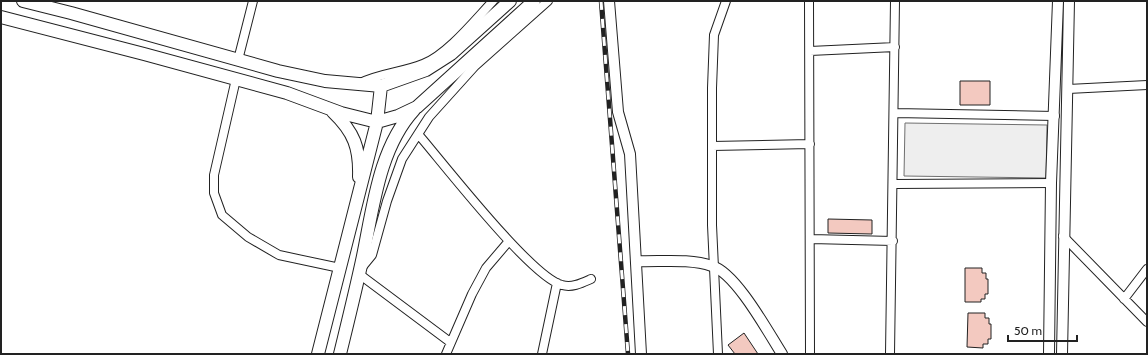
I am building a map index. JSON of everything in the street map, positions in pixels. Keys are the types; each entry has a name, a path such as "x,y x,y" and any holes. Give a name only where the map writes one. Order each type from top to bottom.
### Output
{"main road":[{"path":"23,1 50,4 238,60 325,81 381,86 426,70 452,54 510,1"},
{"path":"340,354 378,187 389,152 399,130 417,108 534,1"},
{"path":"1,17 287,93 331,110 377,122 398,116 417,108"},
{"path":"318,354 377,122 381,86"},
{"path":"331,110 353,135 358,152 359,194"},
{"path":"340,268 359,272"}],"street":[{"path":"238,60 253,1"},
{"path":"450,342 359,272 372,255 387,201 402,158 429,117 474,66 548,1"},
{"path":"609,1 618,112 630,154 641,354"},
{"path":"718,354 714,266 712,146 714,35 726,1"},
{"path":"809,1 810,354"},
{"path":"890,354 896,1"},
{"path":"1049,354 1052,183 1058,1"},
{"path":"1062,354 1063,236 1068,89 1069,1"},
{"path":"357,85 372,77 402,71 424,64 448,48 489,3"},
{"path":"810,51 895,47"},
{"path":"236,79 214,175 214,193 222,215 248,237 279,255 340,268"},
{"path":"1068,89 1147,85"},
{"path":"895,113 1055,116"},
{"path":"418,134 510,241 549,280 563,286 576,285 591,279"},
{"path":"712,146 810,144"},
{"path":"894,184 1052,183"},
{"path":"1063,236 1147,322"},
{"path":"810,239 893,241"},
{"path":"446,354 450,342 486,268 510,241"},
{"path":"636,261 700,262 714,266 731,278 782,354"},
{"path":"1124,299 1147,269"},
{"path":"542,354 556,283"}],"shaded area":[{"path":"905,123 1047,125 1046,178 904,176"}],"building":[{"path":"960,81 990,81 990,105 960,105"},
{"path":"828,219 872,220 872,234 828,233"},
{"path":"965,268 982,268 982,273 986,273 986,279 988,279 988,294 985,294 985,299 981,299 981,302 965,302"},
{"path":"968,313 985,313 985,318 989,318 989,324 991,324 991,339 988,339 988,344 983,344 983,348 967,347"},
{"path":"744,333 758,354 735,354 728,345"}],"railway":[{"path":"601,1 628,354"}]}
